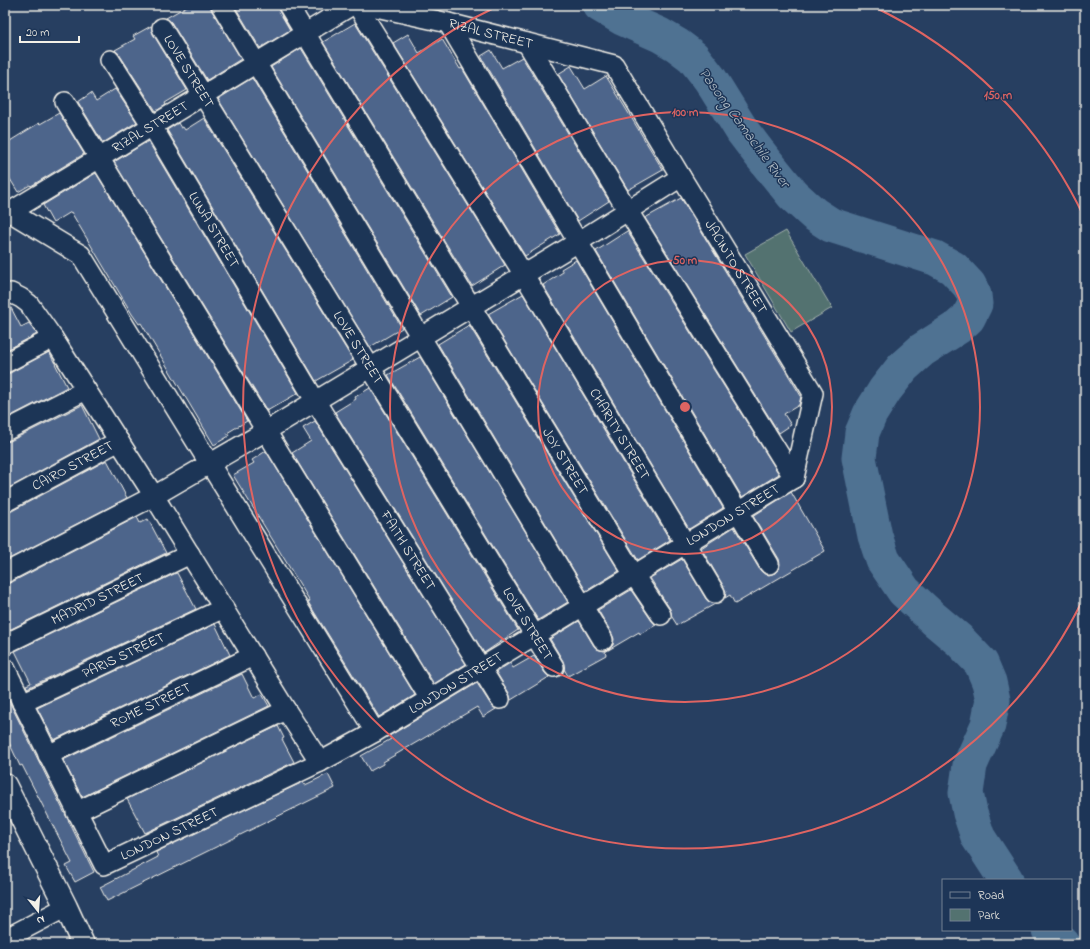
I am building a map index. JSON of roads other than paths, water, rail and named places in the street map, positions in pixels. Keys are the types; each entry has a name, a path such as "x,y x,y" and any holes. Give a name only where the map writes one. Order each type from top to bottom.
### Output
{"street":[{"path":"221,5 603,640"},
{"name":"JOY STREET","path":"288,5 634,575 661,615"},
{"name":"RIZAL STREET","path":"8,211 99,158 352,5"},
{"name":"CHARITY STREET","path":"357,5 524,275 715,593"},
{"name":"RIZAL STREET","path":"367,5 448,23 614,65"},
{"path":"448,23 769,564"},
{"name":"LOVE STREET","path":"162,28 554,667"},
{"path":"527,43 628,211 794,478"},
{"name":"LUNA STREET","path":"110,60 152,126 316,402"},
{"name":"JACINTO STREET","path":"614,65 813,393 794,478"},
{"path":"65,102 430,699"},
{"path":"5,573 154,496 316,402 471,308 681,177"},
{"path":"8,211 81,255 375,732"},
{"path":"5,294 11,293 29,304 53,338 154,496 286,710 320,762"},
{"path":"5,363 53,338"},
{"path":"5,431 86,390"},
{"name":"FAITH STREET","path":"316,402 500,699"},
{"name":"CAIRO STREET","path":"5,502 119,441"},
{"name":"LONDON STREET","path":"76,812 104,865 320,762 375,732 794,478"},
{"name":"MADRID STREET","path":"5,644 190,554"},
{"name":"PARIS STREET","path":"22,703 224,608"},
{"name":"ROME STREET","path":"48,756 253,656"},
{"path":"5,668 76,812 286,710"},
{"path":"5,785 83,944"},
{"path":"5,939 66,907"}],"waterway":[{"name":"Pasong Camachile River","path":"600,5 622,18 660,35 693,57 710,79 743,132 759,153 793,195 814,214 831,225 935,258 953,268 969,285 974,295 975,304 968,318 958,327 922,350 903,367 885,390 870,414 862,433 859,458 875,536 883,560 904,591 959,640 981,663 989,682 993,700 988,725 970,765 966,793 970,813 978,837 1005,879"},
{"name":"Pasong Camachile River","path":"1050,931 1063,944"}]}
